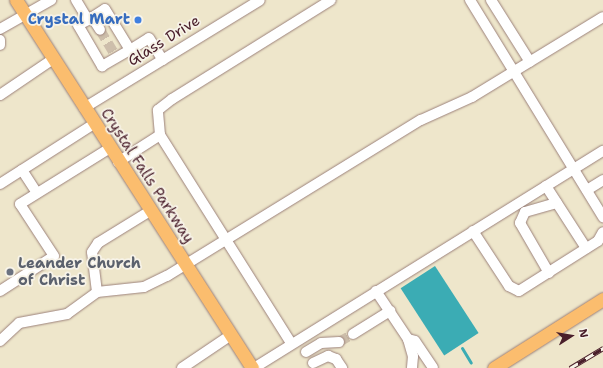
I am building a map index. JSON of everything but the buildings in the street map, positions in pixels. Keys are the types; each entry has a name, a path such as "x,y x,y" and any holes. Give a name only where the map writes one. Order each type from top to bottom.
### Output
{"main road":[{"name":"Crystal Falls Parkway","path":"16,0 118,162 253,368"},
{"path":"494,368 603,299"}],"street":[{"path":"0,28 26,16 51,0"},
{"path":"76,0 100,30"},
{"name":"Glass Drive","path":"84,108 260,0"},
{"path":"331,0 172,99 158,110 160,135 228,241 295,341 306,352 314,365 328,356 336,359 342,368"},
{"path":"470,0 603,217"},
{"path":"491,0 530,62"},
{"path":"130,50 105,9 78,26 102,66 115,56 130,50 149,38 163,60"},
{"path":"0,341 19,323 67,314 97,292 144,287 185,266 228,241 421,120 472,97 603,16"},
{"path":"0,40 0,45"},
{"path":"0,95 53,58"},
{"path":"0,184 94,124"},
{"path":"118,162 160,135"},
{"path":"0,291 54,256 20,204 110,148"},
{"path":"253,368 603,151"},
{"path":"22,170 37,193"},
{"path":"587,190 603,180"},
{"path":"546,186 586,248"},
{"path":"549,272 520,223 525,212 557,203"},
{"path":"97,292 92,252 98,243 150,211"},
{"path":"473,231 509,286 519,291 586,248 603,232"},
{"path":"376,291 408,339 412,368"},
{"path":"353,334 390,311"},
{"path":"182,368 231,335"},
{"path":"408,339 415,341 433,368"},
{"path":"306,352 321,343 339,342"}],"water":[{"path":"435,266 479,333 444,355 401,288"}],"waterway":[{"path":"462,348 471,363"}],"tunnel":[{"path":"100,30 114,53"},
{"path":"339,342 353,334"}],"railway":[{"path":"570,368 603,348"}],"place":[{"name":"Crystal Mart","path":"138,20"},
{"name":"Leander Church of Christ","path":"10,272"}]}
